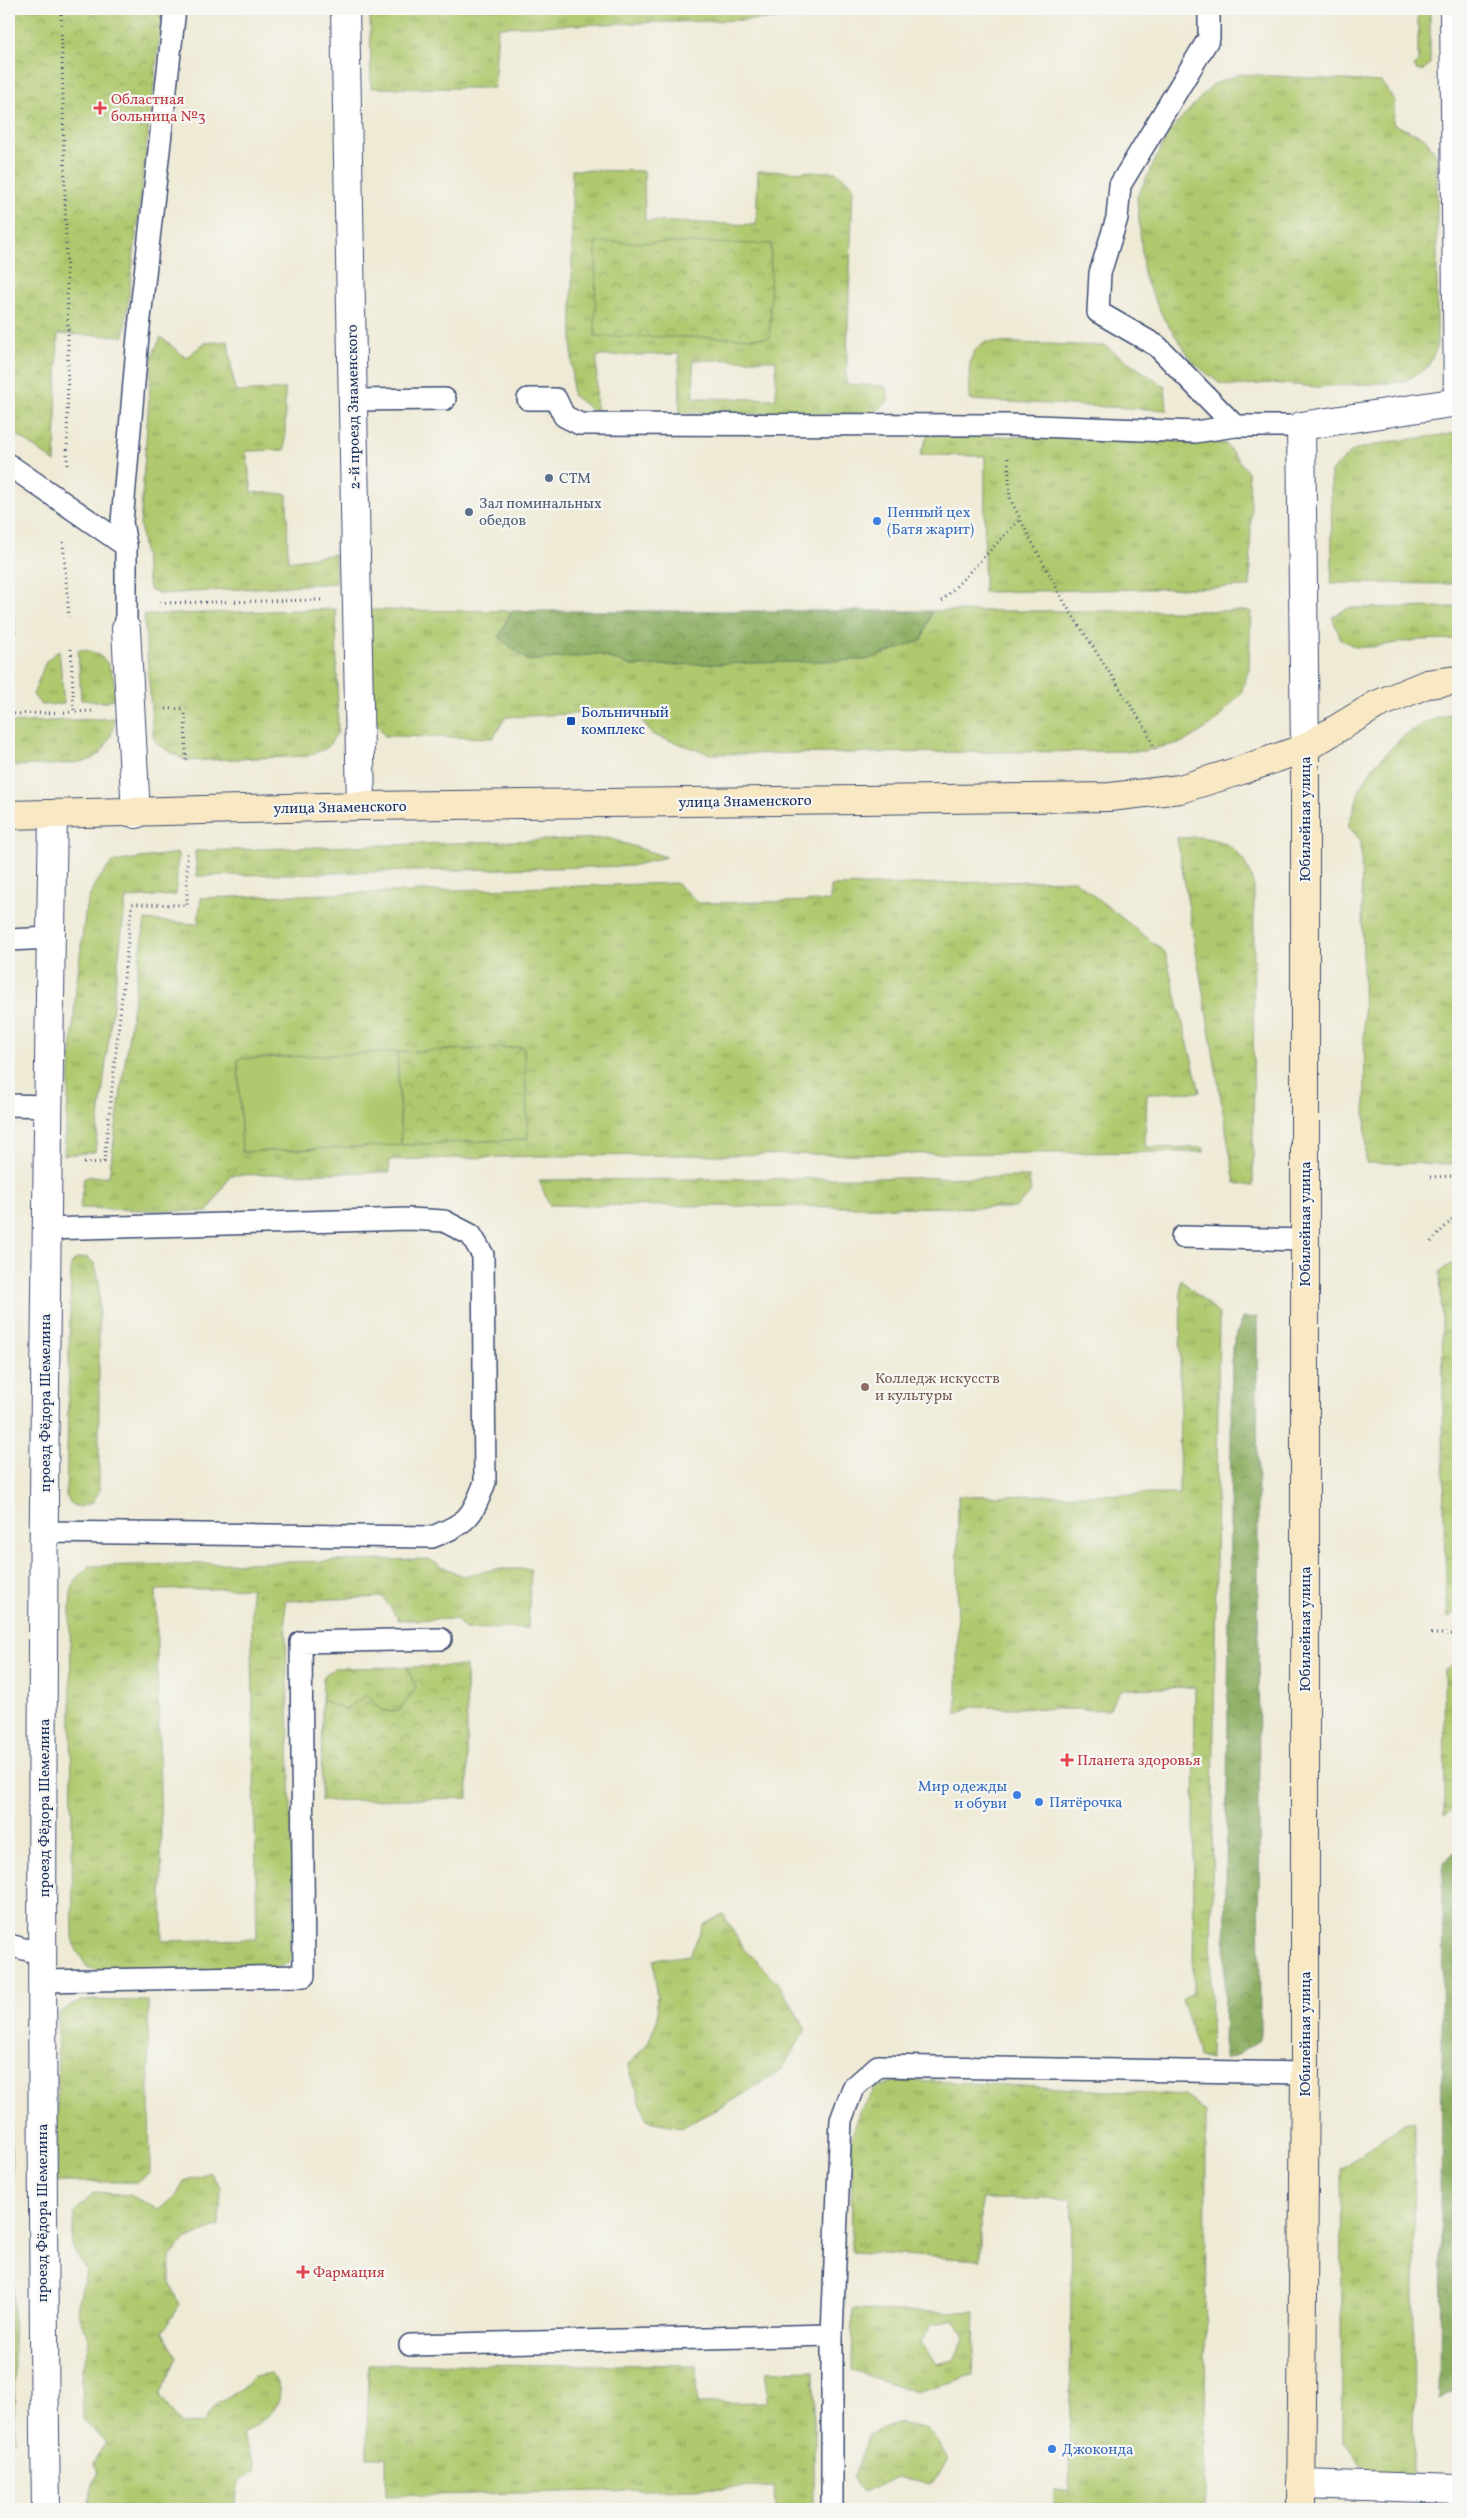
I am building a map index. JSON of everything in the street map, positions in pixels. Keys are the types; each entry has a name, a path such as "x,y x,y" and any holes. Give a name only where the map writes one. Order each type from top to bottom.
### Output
{"main road":[{"name":"улица Знаменского","path":"9,815 136,814 361,806 1110,797 1180,789 1242,770 1305,748 1376,705 1428,684 1458,680"},
{"name":"Юбилейная улица","path":"1301,2497 1305,2073 1305,748"}],"street":[{"name":"2-й проезд Знаменского","path":"345,9 361,806"},
{"path":"1305,748 1301,426 1458,402 1454,9"},
{"path":"126,629 136,814"},
{"name":"проезд Фёдора Шемелина","path":"46,2509 41,2196 46,1229 53,814"},
{"path":"1301,2497 1458,2489"}],"lane":[{"path":"126,629 126,546 122,522 138,336 175,9"},
{"path":"1209,9 1209,38 1120,185 1117,218 1100,274 1098,312 1157,346 1235,426"},
{"path":"353,400 445,399"},
{"path":"528,399 556,399 564,416 580,424 1008,425 1195,432 1235,426 1301,426"},
{"path":"9,465 126,546"},
{"path":"9,940 51,938"},
{"path":"9,1105 48,1106"},
{"path":"44,1532 432,1537 459,1526 476,1506 486,1482 483,1255 471,1235 444,1221 410,1219 46,1229"},
{"path":"1182,1237 1305,1240"},
{"path":"9,1946 43,1967 304,1976 301,1642 441,1639"},
{"path":"832,2509 832,2335 842,2120 854,2088 878,2066 1305,2073"},
{"path":"410,2345 832,2335"}],"path":[{"path":"61,9 68,334 67,469"},
{"path":"1008,425 1010,498 1064,602 1146,729 1154,749"},
{"path":"942,602 1020,519"},
{"path":"63,534 69,617"},
{"path":"152,603 325,600"},
{"path":"71,650 74,712"},
{"path":"160,709 186,708 186,761"},
{"path":"9,714 99,711"},
{"path":"47,1167 104,1162 132,904 187,906 187,851"},
{"path":"1430,1177 1458,1176"},
{"path":"1431,1242 1458,1213"},
{"path":"1431,1634 1458,1634"}],"green space":[{"name":"Областная больница №3","path":"9,9 163,9 124,336 58,334 55,462 9,429"},
{"path":"370,9 785,9 779,19 498,27 494,88 371,88"},
{"path":"1418,9 1430,9 1430,64 1422,71 1416,70 1414,65 1418,63"},
{"path":"1240,74 1381,82 1395,101 1393,124 1425,138 1437,155 1437,348 1427,368 1403,382 1317,387 1272,383 1232,386 1219,383 1194,363 1164,319 1144,277 1137,197 1169,132 1212,85"},
{"path":"572,170 644,171 645,221 756,225 758,171 836,172 853,185 846,384 885,386 889,400 873,414 680,413 679,354 597,356 596,413 572,395","holes":["693,360 776,360 776,399 694,398"]},
{"path":"596,242 771,244 770,338 595,336"},
{"path":"161,337 186,358 204,343 228,341 235,392 285,389 285,450 246,451 252,492 287,494 288,561 335,554 336,583 161,594 149,589 140,524 152,356"},
{"path":"985,342 1105,346 1165,387 1167,410 970,400 969,375 971,360 978,347"},
{"path":"1458,433 1458,584 1331,583 1331,471 1354,450 1388,442"},
{"path":"928,434 1225,443 1248,472 1251,505 1250,587 984,592 985,456 920,455"},
{"path":"1458,607 1458,639 1416,640 1371,647 1355,647 1341,639 1332,617 1348,608"},
{"path":"9,608 13,612 15,634 9,642"},
{"path":"336,609 338,732 327,748 307,756 186,761 157,744 153,735 144,615"},
{"path":"370,610 511,611 499,637 528,661 598,654 631,666 866,660 922,640 932,611 1251,611 1249,669 1241,693 1213,724 1184,742 1144,751 710,754 653,735 634,711 506,717 493,738 385,736 375,720"},
{"path":"511,611 932,611 922,640 866,660 631,666 598,654 528,661 499,637"},
{"path":"59,650 64,704 41,705 33,695 46,661"},
{"path":"78,650 88,651 103,658 114,679 116,697 106,702 81,700"},
{"path":"1458,711 1458,1164 1366,1163 1361,841 1348,826 1360,789 1374,766 1402,737 1424,723"},
{"path":"115,718 109,740 102,751 94,758 66,764 9,766 9,723"},
{"path":"1199,837 1221,842 1236,851 1246,866 1254,887 1253,1186 1235,1183 1177,838"},
{"path":"608,838 666,857 631,866 197,876 195,851"},
{"path":"178,853 176,895 126,898 95,1152 64,1155 76,988 86,906 94,885 112,862"},
{"path":"1074,880 1165,952 1200,1092 1147,1093 1145,1147 1204,1148 1204,1152 542,1156 389,1160 390,1172 230,1175 208,1212 80,1208 84,1177 109,1176 145,920 198,924 201,898 676,883 699,903 830,901 831,886","holes":["523,1047 527,1139 242,1152 238,1059"]},
{"path":"524,1047 528,1139 401,1145 397,1052"},
{"path":"397,1052 401,1145 242,1152 238,1059"},
{"path":"1029,1177 1031,1193 1015,1208 549,1205 539,1180"},
{"path":"1458,1252 1458,1610 1448,1618 1444,1532 1443,1358 1440,1271 1457,1261"},
{"path":"86,1257 94,1263 99,1280 99,1491 93,1502 80,1507 72,1505 66,1496 71,1265 76,1259"},
{"path":"1181,1280 1219,1314 1210,2060 1199,2057 1198,2048 1182,2001 1193,1992 1195,1687 1122,1689 1108,1710 973,1707 957,1714 958,1496 1179,1494"},
{"path":"1257,1317 1260,2040 1237,2056 1224,2060 1232,1348 1242,1318"},
{"path":"428,1559 462,1576 496,1569 531,1569 528,1628 465,1629 456,1619 399,1620 383,1597 285,1601 295,1953 288,1963 272,1970 102,1972 87,1967 76,1949 73,1937 70,1609 74,1584 79,1575 90,1566","holes":["251,1588 257,1939 163,1941 156,1590"]},
{"path":"1458,1661 1458,1795 1455,1808 1445,1816 1444,1670"},
{"path":"466,1666 468,1798 321,1801 322,1700 345,1710 367,1694 382,1711 399,1711 416,1688 407,1667"},
{"path":"407,1667 416,1688 399,1711 345,1711 322,1700 323,1678 334,1668"},
{"path":"1458,1848 1458,2389 1440,2399 1443,1863"},
{"path":"723,1914 743,1948 779,1984 806,2029 781,2071 729,2103 682,2127 647,2121 628,2065 648,2043 658,2018 654,1960 690,1955 703,1925"},
{"path":"81,2000 148,2001 150,2173 137,2182 57,2182 58,2014"},
{"path":"9,2012 15,2441 9,2441"},
{"path":"913,2080 1185,2095 1206,2113 1205,2506 1054,2507 1054,2490 1069,2490 1072,2199 981,2199 981,2260 852,2252 851,2136 862,2107 876,2088 896,2081"},
{"path":"1415,2121 1413,2477 1377,2476 1362,2465 1343,2442 1341,2169 1403,2125"},
{"path":"210,2172 221,2188 219,2226 185,2240 170,2257 170,2283 179,2305 163,2331 177,2357 160,2395 181,2424 203,2423 218,2402 239,2391 254,2377 272,2374 280,2394 278,2403 267,2417 242,2435 256,2470 239,2482 235,2504 224,2508 204,2510 187,2505 182,2509 88,2509 90,2491 98,2473 93,2464 106,2442 83,2420 82,2375 89,2340 77,2309 86,2271 72,2247 74,2214 94,2192 130,2195 159,2210 175,2197 184,2181"},
{"path":"853,2310 975,2312 973,2376 916,2392 852,2370","holes":["954,2319 965,2336 954,2360 937,2364 921,2342 932,2324"]},
{"path":"368,2364 696,2365 697,2403 766,2402 767,2371 814,2370 814,2509 775,2509 774,2487 386,2496 386,2457 367,2457"},
{"path":"898,2423 929,2429 949,2459 932,2484 896,2478 863,2493 853,2476 869,2435"}],"place":[{"name":"Областная больница №3","path":"100,108"},
{"name":"СТМ","path":"549,478"},
{"name":"Зал поминальных обедов","path":"469,512"},
{"name":"Пенный цех (Батя жарит)","path":"877,521"},
{"name":"Больничный комплекс","path":"571,721"},
{"name":"Колледж искусств и культуры","path":"865,1387"},
{"name":"Планета здоровья","path":"1067,1760"},
{"name":"Мир одежды и обуви","path":"1017,1795"},
{"name":"Пятёрочка","path":"1039,1802"},
{"name":"Фармация","path":"303,2272"},
{"name":"Джоконда","path":"1052,2449"}]}
